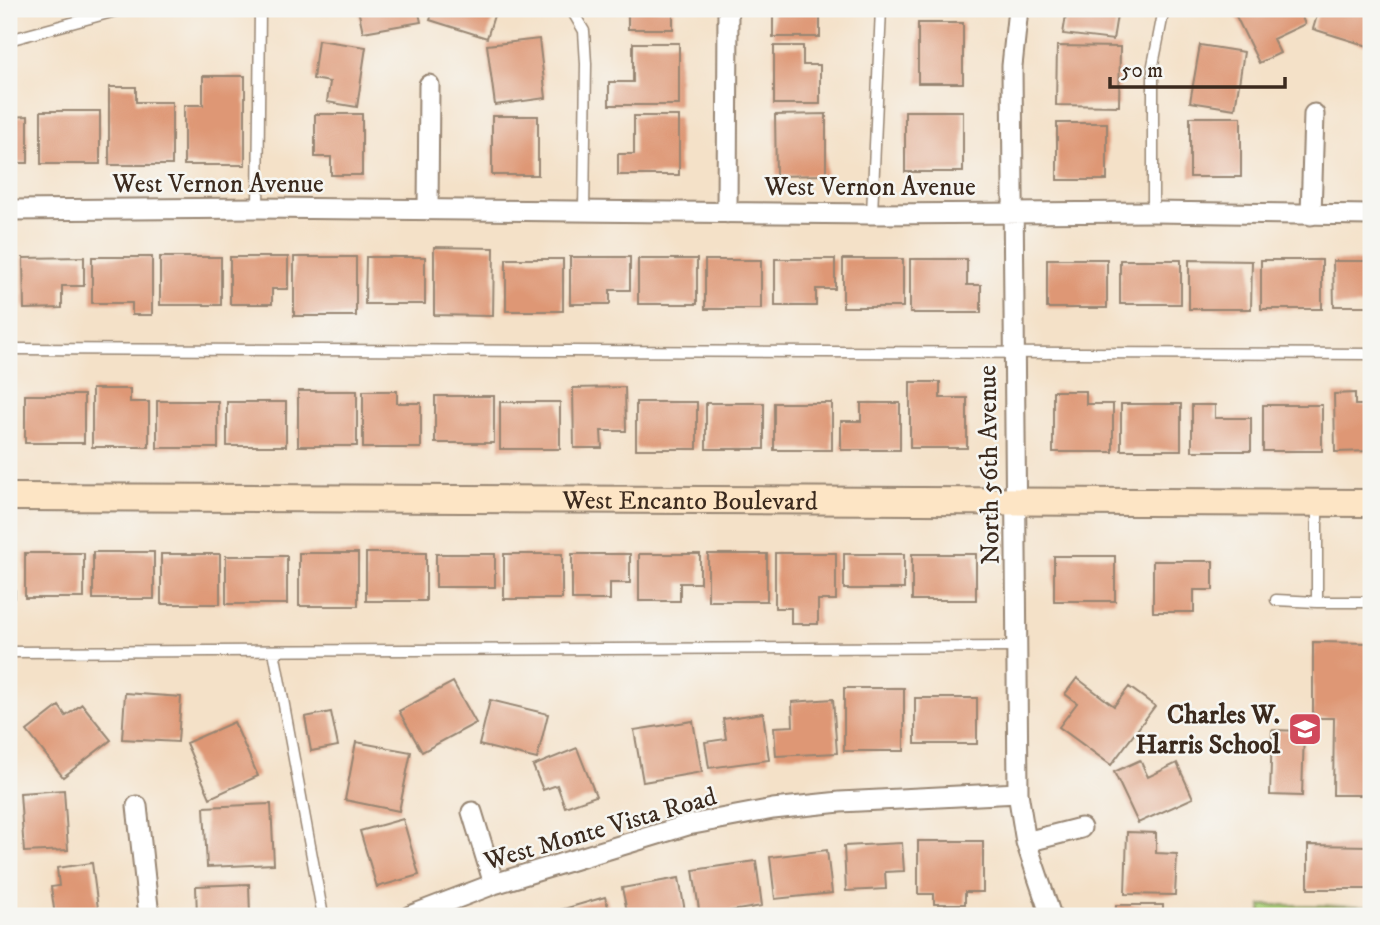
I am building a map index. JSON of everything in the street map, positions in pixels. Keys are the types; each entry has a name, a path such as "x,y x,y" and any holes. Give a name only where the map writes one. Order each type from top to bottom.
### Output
{"street":[{"path":"727,213 728,9"},
{"name":"North 56th Avenue","path":"1018,9 1012,66 1018,793 1026,842 1051,916"},
{"path":"428,210 429,85"},
{"path":"1311,215 1314,114"},
{"name":"West Vernon Avenue","path":"9,210 258,208 872,214 1153,212 1371,215"},
{"name":"West Encanto Boulevard","path":"9,497 1371,503"},
{"name":"West Monte Vista Road","path":"410,916 494,884 688,825 773,809 917,796 1018,793"},
{"path":"137,806 149,916"},
{"path":"472,812 494,884"},
{"path":"1026,842 1081,828"}],"lane":[{"path":"9,40 123,9"},
{"path":"258,208 260,9"},
{"path":"571,9 584,31 584,212"},
{"path":"872,214 881,9"},
{"path":"1153,212 1153,65 1164,9"},
{"path":"9,349 1371,354"},
{"path":"1317,503 1317,602"},
{"path":"1276,600 1371,602"},
{"path":"9,652 1017,647"},
{"path":"274,651 323,916"}],"green space":[{"path":"1261,905 1371,906 1371,916 1261,916"}],"building":[{"path":"358,9 418,9 421,22 363,32"},
{"path":"434,9 496,9 487,38 430,20"},
{"path":"628,9 673,9 673,29 628,29"},
{"path":"773,9 820,9 820,37 773,37"},
{"path":"1067,9 1118,9 1113,40 1063,34"},
{"path":"1298,9 1305,24 1273,39 1280,53 1259,63 1233,10"},
{"path":"1319,9 1371,9 1371,38 1368,46 1313,29"},
{"path":"918,23 963,23 963,83 918,83"},
{"path":"539,39 546,98 495,105 487,45"},
{"path":"318,40 366,47 357,107 327,102 330,82 313,79"},
{"path":"633,43 679,43 679,105 609,105 609,82 633,82"},
{"path":"1200,45 1244,52 1235,109 1190,102"},
{"path":"774,46 803,46 803,65 820,65 820,104 774,104"},
{"path":"1057,46 1120,47 1119,106 1056,105"},
{"path":"203,76 245,76 245,165 184,165 184,105 203,105"},
{"path":"109,87 136,87 136,102 172,102 172,165 109,165"},
{"path":"41,111 100,111 100,164 41,164"},
{"path":"905,111 963,111 963,172 905,172"},
{"path":"315,114 362,114 362,175 331,175 331,157 315,157"},
{"path":"826,114 826,175 776,176 775,115"},
{"path":"28,116 28,163 9,163 9,117"},
{"path":"492,116 538,116 538,175 492,175"},
{"path":"634,116 679,116 679,175 618,175 618,154 634,154"},
{"path":"1190,117 1241,117 1241,177 1190,177"},
{"path":"1057,123 1107,123 1107,180 1057,180"},
{"path":"434,247 494,248 493,316 434,315"},
{"path":"9,257 14,257 14,309 9,309"},
{"path":"84,257 84,286 62,286 62,308 24,309 23,258"},
{"path":"92,257 152,257 152,315 132,315 132,303 92,303"},
{"path":"160,257 221,257 221,305 160,305"},
{"path":"230,257 288,257 288,289 272,289 272,304 230,304"},
{"path":"294,257 356,257 356,316 294,316"},
{"path":"366,257 425,257 425,304 365,304"},
{"path":"570,257 630,257 630,290 610,290 610,304 570,304"},
{"path":"506,259 563,259 563,311 506,311"},
{"path":"638,259 697,259 697,304 638,304"},
{"path":"775,259 835,259 835,289 816,289 816,306 775,306"},
{"path":"843,259 903,259 903,307 843,307"},
{"path":"910,259 967,259 967,285 981,285 981,313 910,313"},
{"path":"1047,259 1107,259 1107,308 1047,308"},
{"path":"705,260 761,260 761,309 705,309"},
{"path":"1120,260 1181,260 1181,304 1120,304"},
{"path":"1189,260 1252,261 1251,309 1189,309"},
{"path":"1261,260 1322,260 1322,309 1261,309"},
{"path":"1333,261 1371,261 1371,306 1334,306"},
{"path":"910,382 940,382 940,398 967,398 967,448 910,448"},
{"path":"625,387 626,431 601,431 602,448 574,448 573,388"},
{"path":"92,389 130,389 130,402 149,402 149,447 92,447"},
{"path":"298,391 357,391 357,446 298,446"},
{"path":"363,391 397,391 397,403 421,403 421,448 363,448"},
{"path":"1053,391 1086,391 1086,404 1113,404 1113,452 1053,452"},
{"path":"1355,393 1355,405 1371,405 1371,451 1335,452 1334,394"},
{"path":"25,395 84,395 84,443 25,443"},
{"path":"435,396 494,396 494,443 435,443"},
{"path":"9,401 12,401 12,445 9,445"},
{"path":"157,401 218,401 218,448 157,448"},
{"path":"227,402 286,402 286,446 227,446"},
{"path":"500,402 560,402 560,449 500,449"},
{"path":"636,402 697,402 697,449 636,449"},
{"path":"706,403 764,403 764,449 706,449"},
{"path":"774,403 832,403 832,450 774,450"},
{"path":"861,403 900,403 900,450 841,450 841,421 861,421"},
{"path":"1121,404 1181,404 1181,450 1121,450"},
{"path":"1192,405 1215,405 1215,418 1251,418 1251,451 1192,451"},
{"path":"1263,405 1322,405 1322,451 1263,451"},
{"path":"9,552 15,552 15,598 9,598"},
{"path":"93,552 154,552 154,599 93,599"},
{"path":"25,553 84,553 84,598 25,598"},
{"path":"299,553 358,553 358,606 299,606"},
{"path":"366,553 426,553 426,601 366,601"},
{"path":"775,553 836,553 836,600 818,600 818,624 791,624 791,608 775,608"},
{"path":"161,554 220,554 220,604 161,604"},
{"path":"436,554 495,554 495,587 436,587"},
{"path":"504,554 562,554 562,599 504,599"},
{"path":"572,554 630,554 630,583 610,583 610,600 572,600"},
{"path":"639,554 700,554 700,583 680,583 680,601 639,601"},
{"path":"708,554 767,554 767,601 708,601"},
{"path":"844,554 904,554 904,589 844,589"},
{"path":"912,554 976,554 976,600 912,600"},
{"path":"226,556 287,556 287,604 226,604"},
{"path":"1054,556 1115,556 1115,601 1054,601"},
{"path":"1153,561 1213,561 1213,590 1194,590 1194,612 1153,612"},
{"path":"1313,642 1371,643 1371,795 1333,795 1334,718 1313,718"},
{"path":"1077,678 1114,706 1129,687 1155,706 1111,765 1059,727 1077,703 1065,694"},
{"path":"453,682 476,723 422,752 399,711"},
{"path":"844,688 904,688 904,751 844,751"},
{"path":"125,693 181,697 178,742 122,739"},
{"path":"915,698 977,698 977,744 915,744"},
{"path":"833,699 837,753 776,756 774,727 793,726 792,702"},
{"path":"490,700 548,714 537,759 479,745"},
{"path":"82,704 111,740 63,777 27,731 59,706 66,716"},
{"path":"331,712 338,746 311,751 305,717"},
{"path":"763,713 769,760 709,768 705,742 726,739 723,719"},
{"path":"693,721 702,772 643,782 634,730"},
{"path":"234,722 258,776 210,798 186,743"},
{"path":"1272,730 1304,731 1302,796 1270,795"},
{"path":"356,742 411,752 399,811 345,800"},
{"path":"577,748 596,796 565,807 557,785 543,790 533,766"},
{"path":"1140,760 1148,777 1177,763 1193,798 1138,823 1114,772"},
{"path":"64,790 68,850 24,852 20,793"},
{"path":"271,804 274,864 207,867 204,807"},
{"path":"403,819 419,875 377,887 360,831"},
{"path":"1127,832 1156,833 1156,853 1177,854 1175,895 1125,894"},
{"path":"918,841 983,841 983,892 965,892 965,904 934,904 934,894 918,894"},
{"path":"902,843 904,871 885,872 886,889 846,891 844,846"},
{"path":"1308,845 1371,846 1371,889 1308,889"},
{"path":"827,850 832,893 775,899 770,857"},
{"path":"756,861 762,906 700,916 693,870"},
{"path":"92,863 99,916 55,916 51,887 59,886 57,868"},
{"path":"679,878 685,911 656,916 628,916 622,888"},
{"path":"249,884 250,916 197,916 196,886"},
{"path":"605,897 611,916 551,916 550,913"},
{"path":"1116,905 1163,905 1163,916 1116,916"}],"place":[{"name":"Charles W. Harris School","path":"1305,729"}]}
